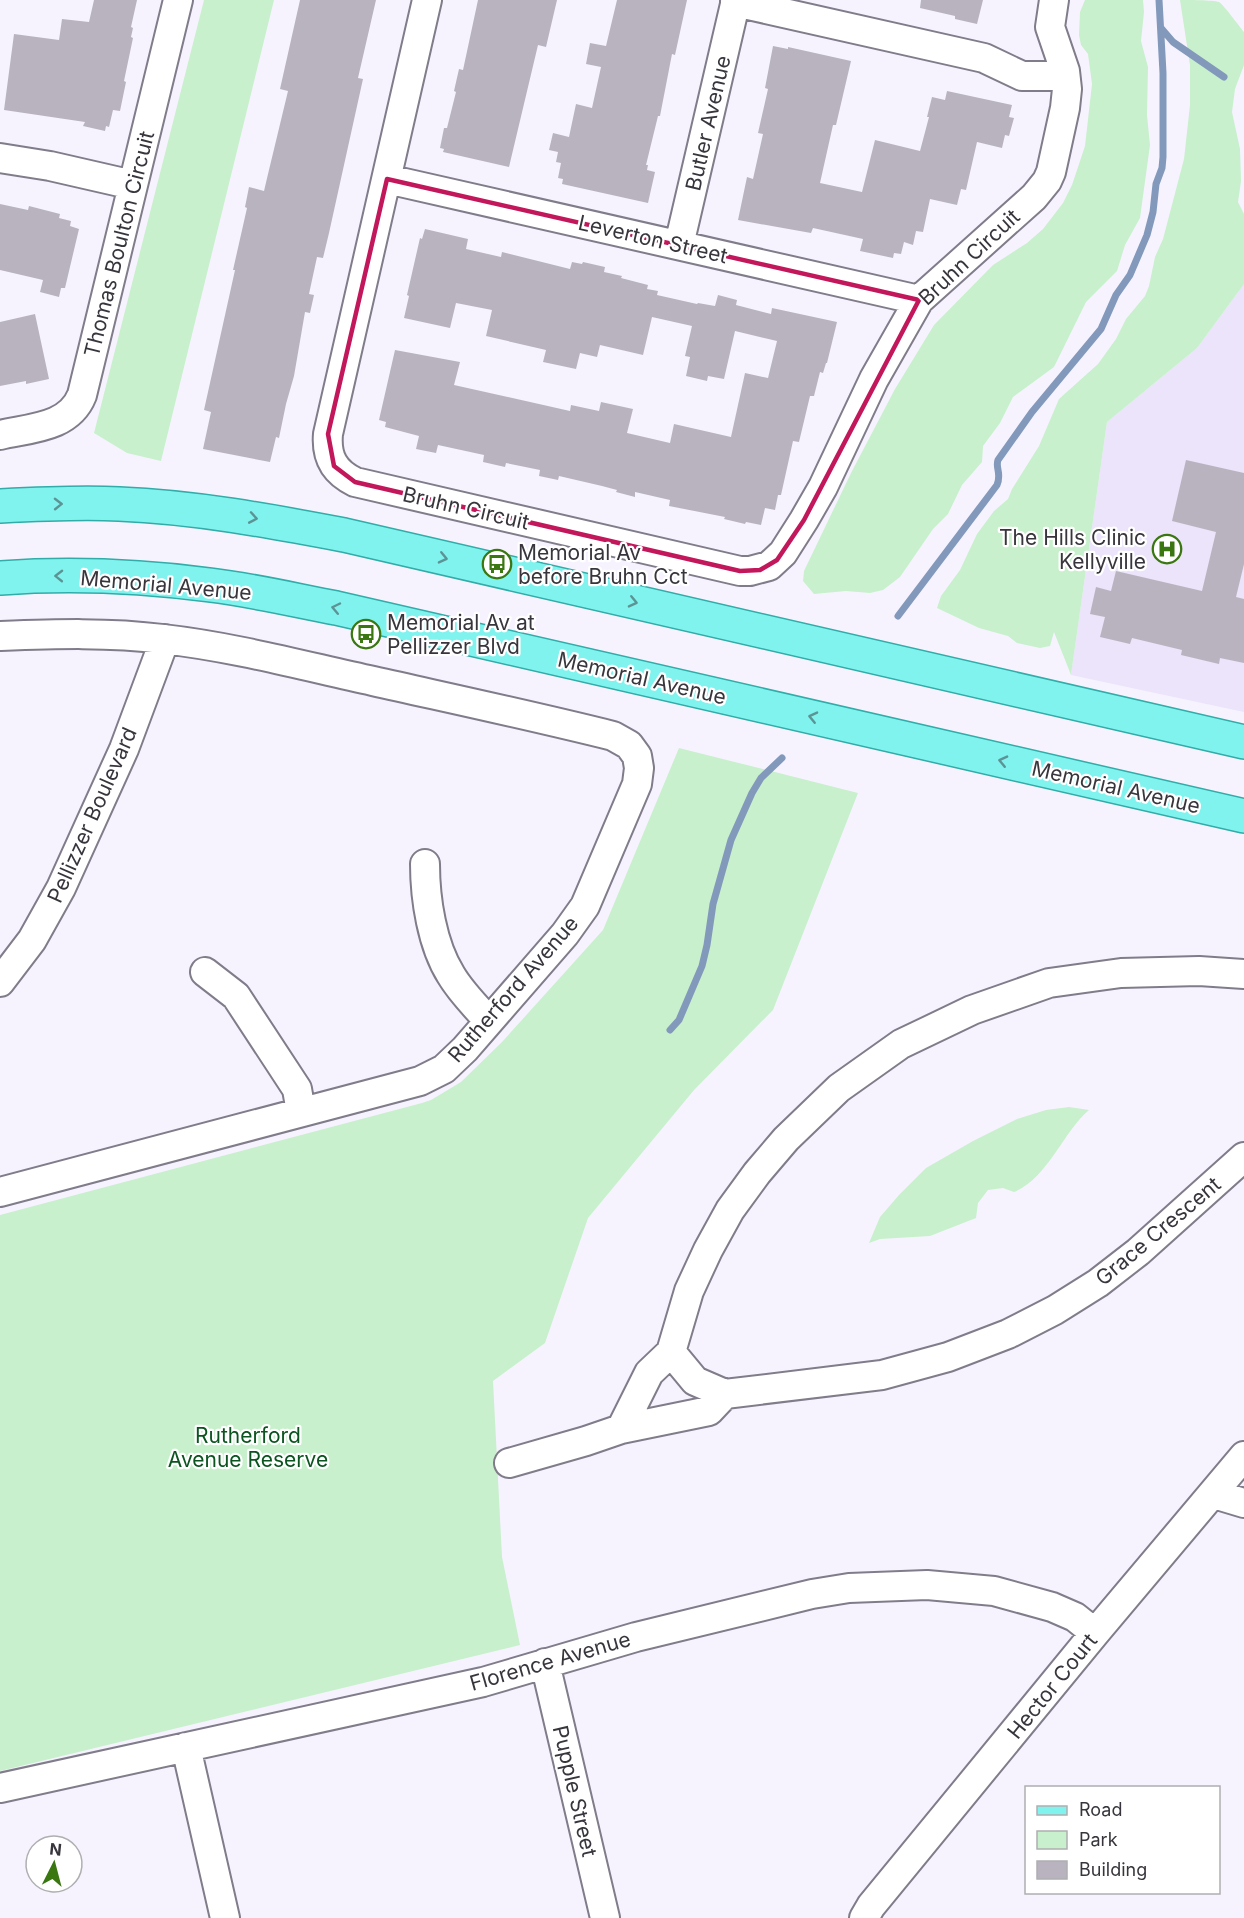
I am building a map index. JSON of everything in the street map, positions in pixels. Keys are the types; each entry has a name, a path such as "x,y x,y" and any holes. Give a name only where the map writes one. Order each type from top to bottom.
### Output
{"main road":[{"path":"0,506 118,504 232,515 283,523 1244,742"},
{"name":"Memorial Avenue","path":"0,578 47,576 131,578 255,592 336,608 1244,816"}],"street":[{"name":"Thomas Boulton Circuit","path":"0,435 58,421 69,415 79,402 178,0"},
{"name":"Bruhn Circuit","path":"427,0 328,434 329,456 334,466 339,473 355,482 740,571 760,570 769,566 783,553 799,529 823,487 874,379 919,300 1034,197 1047,181 1065,108 1067,89 1050,27 1054,0"},
{"path":"735,1 984,58 1022,76 1065,76"},
{"name":"Butler Avenue","path":"680,245 735,1"},
{"path":"0,158 50,166 133,185"},
{"name":"Leverton Street","path":"387,179 919,300"},
{"name":"Rutherford Avenue","path":"0,636 76,633 165,639 219,648 613,736 629,745 638,756 639,768 637,784 585,906 565,934 465,1049 444,1069 420,1081 0,1192"},
{"name":"Pellizzer Boulevard","path":"0,982 32,940 61,888 124,749 165,639"},
{"path":"425,864 427,900 439,950 451,975 489,1021"},
{"path":"621,1429 649,1373 671,1352 689,1291 730,1210 786,1139 839,1088 901,1044 972,1010 1049,983 1122,973 1199,971 1244,974"},
{"path":"204,972 236,996 297,1089 301,1112"},
{"name":"Grace Crescent","path":"725,1394 882,1375 948,1357 1008,1334 1055,1310 1098,1283 1138,1252 1244,1157"},
{"path":"508,1463 621,1429 709,1411 725,1394 695,1381 671,1352"},
{"name":"Hector Court","path":"864,1918 1095,1633 1244,1456"},
{"path":"1214,1494 1244,1503"},
{"name":"Florence Avenue","path":"0,1788 483,1682 636,1637 812,1594 849,1588 927,1585 994,1591 1052,1607 1075,1617 1095,1633"},
{"name":"Pupple Street","path":"545,1663 605,1918"},
{"path":"186,1747 225,1918"}],"highlighted area":[{"path":"387,179 919,300 804,520 777,560 760,570 740,571 355,482 334,466 328,434"}],"shaded area":[{"name":"The Hills Clinic Kellyville","path":"1244,284 1244,712 1071,675 1107,422 1197,348"}],"green space":[{"path":"204,0 274,0 161,461 127,453 94,433"},
{"path":"1085,0 1143,0 1141,41 1148,67 1147,115 1150,145 1140,218 1125,245 1117,271 1086,302 1054,367 1013,397 1000,423 983,446 982,462 962,485 948,514 933,529 900,577 883,590 870,593 846,591 814,594 803,581 804,571 895,389 934,325 993,265 1027,243 1043,229 1063,203 1072,185 1085,146 1092,84 1088,54 1081,45 1079,35 1080,12"},
{"path":"1180,0 1219,2 1244,32 1244,65 1235,89 1232,112 1240,149 1241,181 1238,202 1244,214 1244,284 1197,348 1107,422 1071,675 1054,632 1050,646 1040,648 1017,643 1008,636 979,628 937,608 941,596 960,570 977,534 994,511 1008,499 1039,446 1059,399 1098,364 1116,339 1126,319 1145,296 1149,286 1155,257 1163,239 1184,159 1190,105 1190,65"},
{"name":"Rutherford Avenue Reserve","path":"679,748 858,793 773,1010 694,1090 588,1218 545,1343 493,1381 502,1557 520,1645 0,1771 0,1215 422,1103 461,1082 502,1042 603,930"},
{"path":"1069,1107 1089,1110 1071,1130 1046,1166 1026,1185 1014,1192 1003,1188 988,1190 978,1203 976,1218 930,1236 880,1239 869,1243 880,1217 926,1168 1017,1119 1046,1110"}],"building":[{"path":"94,0 137,0 131,27 133,38 120,111 113,110 109,127 106,126 105,131 83,126 85,122 4,110 14,34 59,40 62,19 89,22"},
{"path":"300,0 376,0 358,78 363,79 329,233 323,258 317,257 309,294 314,295 310,313 305,312 294,376 279,438 276,437 270,462 203,449 211,412 204,410 235,270 233,270 247,208 245,207 249,187 264,191 288,91 280,89"},
{"path":"478,0 557,0 546,47 538,45 509,167 443,152 444,149 440,148 456,92 454,91 459,69 463,70"},
{"path":"617,0 687,0 646,165 648,165 647,170 655,172 648,203 562,184 563,179 558,178 561,163 556,162 558,152 549,150 553,133 569,137 576,104 592,108 601,67 586,64 590,43 606,46"},
{"path":"921,0 983,0 977,24 920,8"},
{"path":"773,46 788,49 788,47 851,61 820,183 862,192 875,140 920,151 932,97 945,100 947,91 1012,105 1009,117 1014,118 1009,136 1005,135 1002,148 977,142 966,190 961,189 957,205 930,199 923,232 916,231 913,245 904,242 901,254 894,253 893,258 860,251 863,239 813,228 811,233 738,220 747,177 753,179 763,134 758,133 768,89 765,88"},
{"path":"0,204 28,210 29,206 60,214 59,218 71,221 70,226 79,229 65,288 61,288 59,297 40,292 43,280 0,270"},
{"path":"425,229 468,239 466,249 501,257 502,252 570,269 572,262 605,267 604,272 648,285 647,289 658,291 657,295 715,306 718,295 737,300 736,305 771,314 772,308 837,322 827,363 823,373 820,372 814,396 810,396 799,442 793,441 781,495 778,495 775,510 765,508 761,525 746,522 745,524 724,519 725,517 669,506 670,500 635,492 635,497 616,492 617,490 559,476 558,480 539,476 540,470 506,463 505,467 483,462 484,455 438,445 436,453 416,449 419,436 385,427 386,422 379,420 395,350 460,362 454,385 570,411 571,405 599,411 601,402 633,409 627,433 670,443 674,424 731,437 745,373 768,378 777,341 735,331 724,379 708,376 707,381 686,376 690,357 685,356 692,326 652,317 643,355 600,345 597,357 580,353 576,369 543,362 546,350 486,336 492,310 456,303 450,328 404,318 420,238 422,239"},
{"path":"35,314 49,379 0,386 0,322"},
{"path":"1186,460 1244,473 1244,564 1236,597 1244,599 1244,663 1220,658 1219,664 1181,655 1182,650 1132,638 1130,644 1100,637 1105,617 1090,614 1096,587 1111,591 1116,571 1202,591 1216,532 1172,521"}],"waterway":[{"path":"898,616 997,485 998,460 1032,412 1101,329 1116,295 1130,275 1147,235 1163,157 1163,73 1159,0"},
{"path":"1161,28 1173,42 1224,77"},
{"path":"670,1030 679,1020 702,966 713,904 731,840 761,778 782,758"}],"place":[{"name":"The Hills Clinic Kellyville","path":"1167,549"},
{"name":"Memorial Av before Bruhn Cct","path":"497,564"},
{"name":"Memorial Av at Pellizzer Blvd","path":"366,634"}]}
